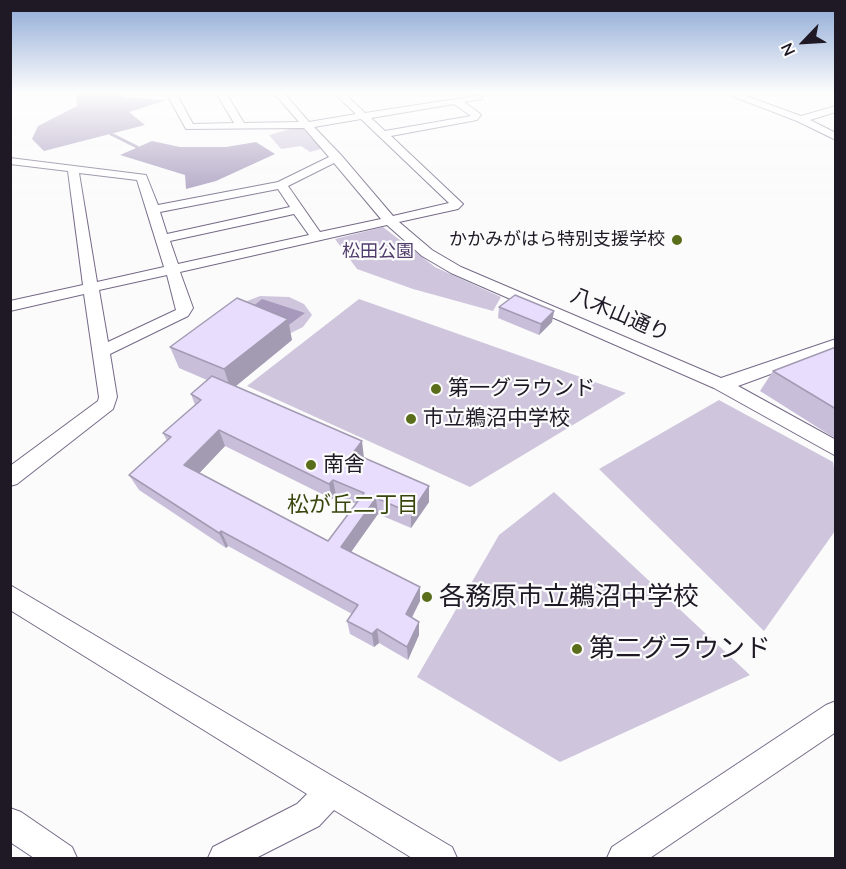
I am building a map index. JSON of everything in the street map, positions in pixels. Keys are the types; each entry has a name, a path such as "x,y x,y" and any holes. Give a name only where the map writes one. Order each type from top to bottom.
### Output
{"street":[{"name":"八木山通り","path":"315,134 390,221 427,253 456,270 720,384 836,449"},
{"path":"10,306 457,204 383,134"},
{"path":"153,210 281,185 337,157"},
{"path":"10,161 142,177 185,308 182,313 101,352"},
{"path":"10,478 106,404 108,397 73,173 76,168"},
{"path":"281,185 317,237"},
{"path":"162,239 298,209"},
{"path":"720,384 738,380 836,344"},
{"path":"10,596 441,858"},
{"path":"623,858 836,715"},
{"path":"224,858 308,815 332,791"},
{"path":"10,823 61,858"}],"green space":[{"path":"307,134 321,149 310,152 301,146 281,149 269,135"},
{"name":"松田公園","path":"383,227 435,267 501,297 493,311 413,289 357,269 335,239"},
{"path":"260,296 289,297 304,304 312,315 303,327 289,334 240,311 247,301"},
{"name":"第一グラウンド","path":"359,299 626,393 470,487 247,386"},
{"path":"719,400 833,462 835,531 764,631 599,469"},
{"name":"第二グラウンド","path":"554,492 750,675 560,762 417,677 499,535"}],"shaded area":[{"path":"35,134 112,134 44,151 32,139"},
{"path":"152,141 180,147 226,147 256,142 275,154 216,181 186,189 185,175 120,155"},
{"path":"262,299 305,313 286,327 246,312"}],"building":[{"path":"515,295 554,311 541,324 499,307"},
{"path":"237,298 288,319 224,369 170,347"},
{"path":"836,347 836,409 773,371"},
{"path":"212,376 362,441 353,453 429,486 411,513 376,498 341,547 420,587 406,614 419,622 407,647 377,629 372,634 347,621 358,605 221,531 219,533 129,475 171,437 163,433 201,400 191,394","holes":["219,430 329,484 333,480 364,493 328,541 184,465"]}],"waterway":[{"path":"111,134 137,147"}],"place":[{"name":"かかみがはら特別支援学校","path":"677,240"},
{"name":"第一グラウンド","path":"436,389"},
{"name":"市立鵜沼中学校","path":"411,419"},
{"name":"南舎","path":"311,465"},
{"name":"各務原市立鵜沼中学校","path":"427,597"},
{"name":"第二グラウンド","path":"577,649"}],"district":[{"name":"松が丘二丁目","path":"353,505"}]}
